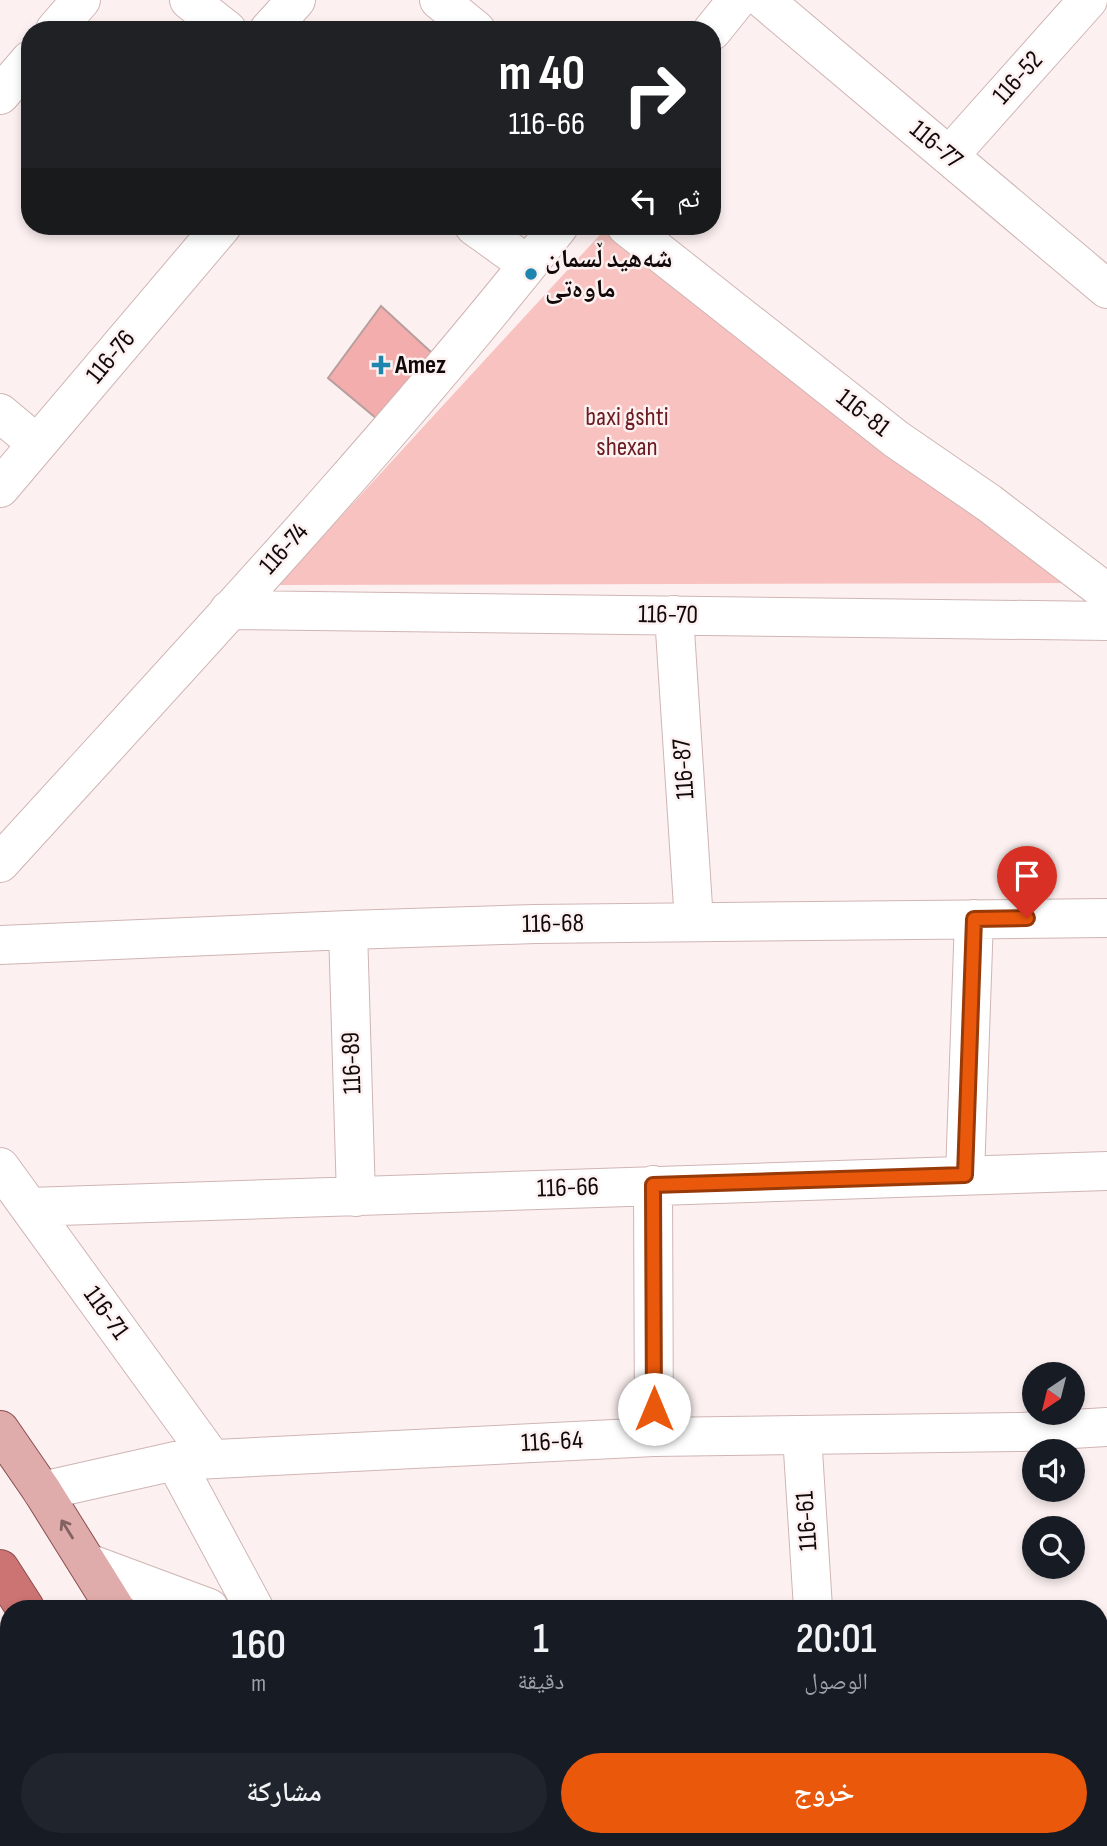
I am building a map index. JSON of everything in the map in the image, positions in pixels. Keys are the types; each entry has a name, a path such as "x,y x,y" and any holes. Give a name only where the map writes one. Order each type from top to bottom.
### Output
{"highway":[{"path":"0,1569 20,1600"}],"main road":[{"path":"0,1430 43,1491 111,1600"}],"street":[{"path":"63,21 81,0"},
{"path":"189,0 216,21"},
{"path":"277,21 296,0"},
{"path":"439,0 465,21"},
{"path":"720,21 737,0"},
{"name":"116-77","path":"764,0 1107,289"},
{"name":"116-52","path":"949,156 1088,0"},
{"path":"0,94 21,70"},
{"name":"116-76","path":"0,488 214,235"},
{"path":"486,235 528,265"},
{"name":"116-74","path":"0,863 380,442 552,235"},
{"name":"116-81","path":"637,235 896,439 989,503 1107,593"},
{"path":"0,413 37,444"},
{"name":"116-70","path":"229,610 1107,621"},
{"name":"116-87","path":"674,615 694,922"},
{"name":"116-68","path":"0,945 535,924 1107,918"},
{"path":"965,1175 974,919"},
{"name":"116-89","path":"348,930 356,1197"},
{"name":"116-71","path":"0,1167 194,1460 251,1600"},
{"name":"116-66","path":"29,1207 1107,1171"},
{"path":"653,1185 654,1437"},
{"name":"116-64","path":"43,1491 194,1460 654,1437 1021,1432 1107,1427"},
{"name":"116-61","path":"802,1435 812,1600"},
{"path":"88,1563 187,1600"}],"green space":[{"name":"baxi gshti shexan","path":"600,235 620,235 1085,583 278,585"}],"building":[{"name":"Amez","path":"381,306 432,353 389,429 328,378"}],"place":[{"name":"شەھید ڵسمان ماوەتی","path":"531,274"},
{"name":"Amez","path":"381,365"}],"route":[{"path":"654,1409 653,1185 965,1175 974,919 1027,918"}]}
